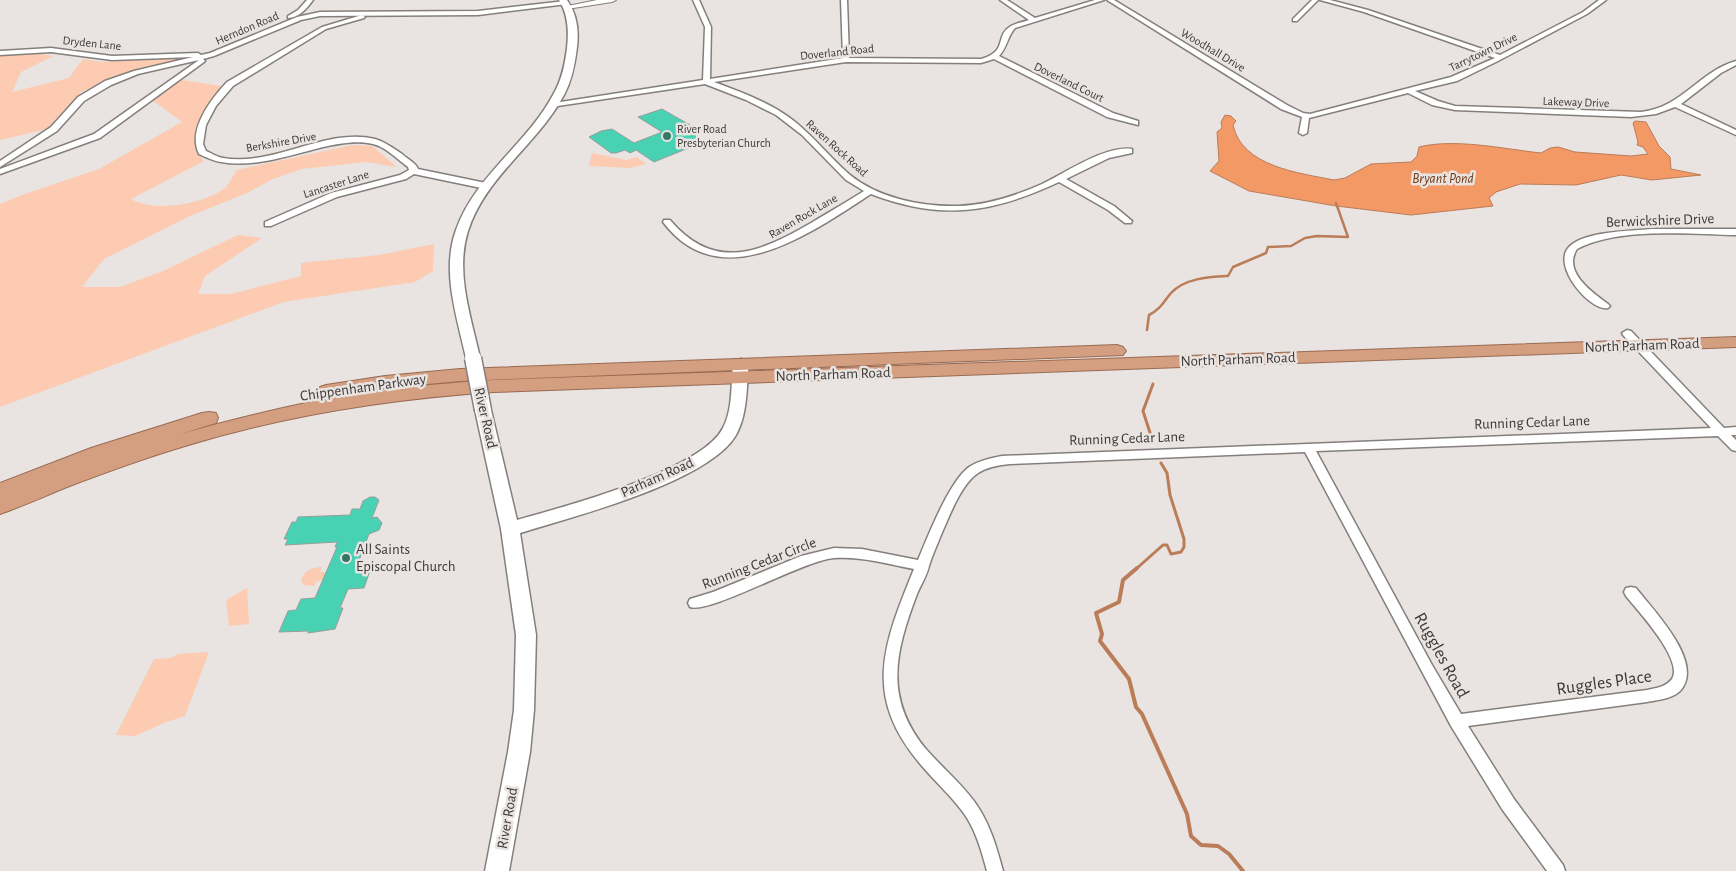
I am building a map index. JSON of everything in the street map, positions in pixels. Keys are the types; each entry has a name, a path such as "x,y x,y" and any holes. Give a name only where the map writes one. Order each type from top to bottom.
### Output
{"highway":[{"name":"North Parham Road","path":"740,371 1633,339 1736,329"},
{"name":"North Parham Road","path":"1633,339 1736,342"},
{"name":"Chippenham Parkway","path":"0,491 74,461 169,429 258,405 343,388 460,374 740,371"},
{"name":"Chippenham Parkway","path":"0,506 97,467 170,443 239,423 327,404 392,394 453,388 740,371"}],"main road":[{"name":"River Road","path":"497,871 519,752 525,682 526,635 510,528 458,288 457,259 462,232 468,216 486,186 533,133 554,105 566,82 571,62 573,28 565,3"},
{"name":"Parham Road","path":"510,528 638,488 675,472 707,454 723,440 730,430 734,418 740,371"}],"street":[{"path":"269,30 300,11 310,0"},
{"path":"565,3 612,0"},
{"path":"696,0 708,27 706,82"},
{"path":"844,0 846,60"},
{"path":"1003,0 1034,20"},
{"path":"995,57 1002,50 1009,30 1034,20 1102,0"},
{"name":"Woodhall Drive","path":"1110,0 1284,106 1306,116"},
{"path":"1295,20 1315,0"},
{"path":"1323,0 1366,11 1500,58"},
{"name":"Tarrytown Drive","path":"1306,116 1454,79 1500,58 1585,13 1603,0"},
{"name":"Herndon Road","path":"0,165 54,129 81,99 101,87 136,72 212,55 298,18 312,15 478,13 565,3"},
{"name":"Berkshire Drive","path":"390,13 354,19 324,28 242,75 222,91 215,101 199,145 202,152 212,158 249,161 282,156 344,142 370,140 382,145 411,165 414,168 413,171"},
{"name":"Dryden Lane","path":"0,53 51,50 112,58 161,55 212,55"},
{"path":"0,172 97,136 193,66 212,55"},
{"name":"Doverland Road","path":"554,105 846,60 892,59 967,62 995,57"},
{"name":"Doverland Court","path":"995,57 1110,115 1135,123"},
{"name":"Lakeway Drive","path":"1409,91 1435,103 1467,109 1631,115 1658,112 1675,104 1736,63"},
{"name":"Raven Rock Road","path":"706,82 756,101 778,113 800,130 850,178 870,191 926,205 966,208 1002,202 1114,154 1129,151"},
{"path":"1675,104 1736,133"},
{"path":"1303,134 1306,116"},
{"path":"413,171 486,186"},
{"name":"Lancaster Lane","path":"268,224 328,198 403,177 413,171"},
{"path":"1058,178 1111,208 1128,221"},
{"name":"Raven Rock Lane","path":"667,222 676,234 692,246 716,253 744,255 783,244 870,191"},
{"name":"Berwickshire Drive","path":"1606,306 1592,297 1581,286 1573,277 1569,268 1569,254 1574,247 1584,241 1629,234 1736,232"},
{"path":"1633,339 1736,446"},
{"name":"Running Cedar Lane","path":"996,871 984,833 968,806 933,768 909,738 897,713 892,693 890,666 894,642 923,566 960,483 971,471 980,466 1010,460 1034,458 1736,430"},
{"name":"Ruggles Road","path":"1309,448 1456,721 1508,804 1557,871"},
{"name":"Running Cedar Circle","path":"695,603 716,597 805,560 834,553 871,555 923,566"},
{"name":"Ruggles Place","path":"1456,721 1647,696 1671,689 1680,678 1680,662 1663,633 1631,592"}],"shaded area":[{"path":"31,52 53,56 21,72 12,92 69,78 83,59 102,62 180,58 178,62 107,81 81,92 47,129 0,140 0,55"},
{"path":"181,80 222,86 198,130 196,151 204,161 131,199 141,203 165,206 191,202 203,199 224,189 237,170 352,145 372,146 397,167 366,162 302,169 273,179 247,193 190,216 104,259 82,287 120,287 163,271 238,235 262,238 205,276 198,294 231,294 301,276 301,263 379,255 434,244 433,271 415,282 284,302 0,407 0,204 99,169 182,122 152,100"},
{"path":"592,153 626,160 637,157 646,164 630,168 589,166"},
{"path":"322,567 320,572 326,572 323,580 317,581 314,586 303,585 301,580 307,571 312,568"},
{"path":"247,588 249,624 229,626 226,600"},
{"path":"209,652 185,716 135,736 116,735 154,659 171,658 178,654"}],"water":[{"name":"Bryant Pond","path":"1225,115 1231,116 1236,121 1233,125 1239,139 1248,150 1260,159 1289,171 1334,180 1345,178 1371,164 1411,162 1417,156 1419,147 1433,145 1480,145 1541,153 1550,148 1558,147 1575,152 1631,156 1648,154 1643,147 1637,145 1638,142 1633,123 1635,121 1646,122 1659,146 1670,157 1671,169 1701,175 1652,180 1621,175 1576,185 1520,184 1496,192 1489,198 1493,206 1411,215 1336,206 1249,191 1210,171 1219,161 1217,132 1222,128 1221,122"}],"building":[{"name":"River Road Presbyterian Church","path":"662,109 697,129 690,132 696,136 696,145 654,162 636,150 630,153 625,150 611,153 589,137 601,131 612,129 634,143 662,132 638,117"},
{"name":"All Saints Episcopal Church","path":"370,497 375,497 379,500 372,518 377,517 382,523 379,530 369,534 357,566 372,565 364,588 348,589 340,608 343,608 335,629 308,633 308,631 279,632 288,611 296,610 301,599 315,598 337,547 335,547 337,542 285,545 288,539 284,539 292,522 296,522 298,517 350,515 352,509 360,509 363,501"}],"waterway":[{"path":"1147,330 1149,315 1159,308 1171,293 1183,284 1198,279 1228,276 1233,267 1266,253 1268,247 1291,246 1305,238 1317,236 1348,237 1336,203"},
{"path":"1153,384 1143,411 1153,442"},
{"path":"1136,569 1163,545 1167,545 1171,554 1181,552 1184,547 1184,539 1170,495 1167,473 1161,463"},
{"path":"1137,568 1123,580 1119,602 1096,613 1102,634 1100,641 1129,679 1136,707 1142,714 1187,814 1191,836 1201,845 1218,846 1229,854 1243,871"}],"place":[{"name":"River Road Presbyterian Church","path":"667,136"},
{"name":"All Saints Episcopal Church","path":"346,558"}]}
